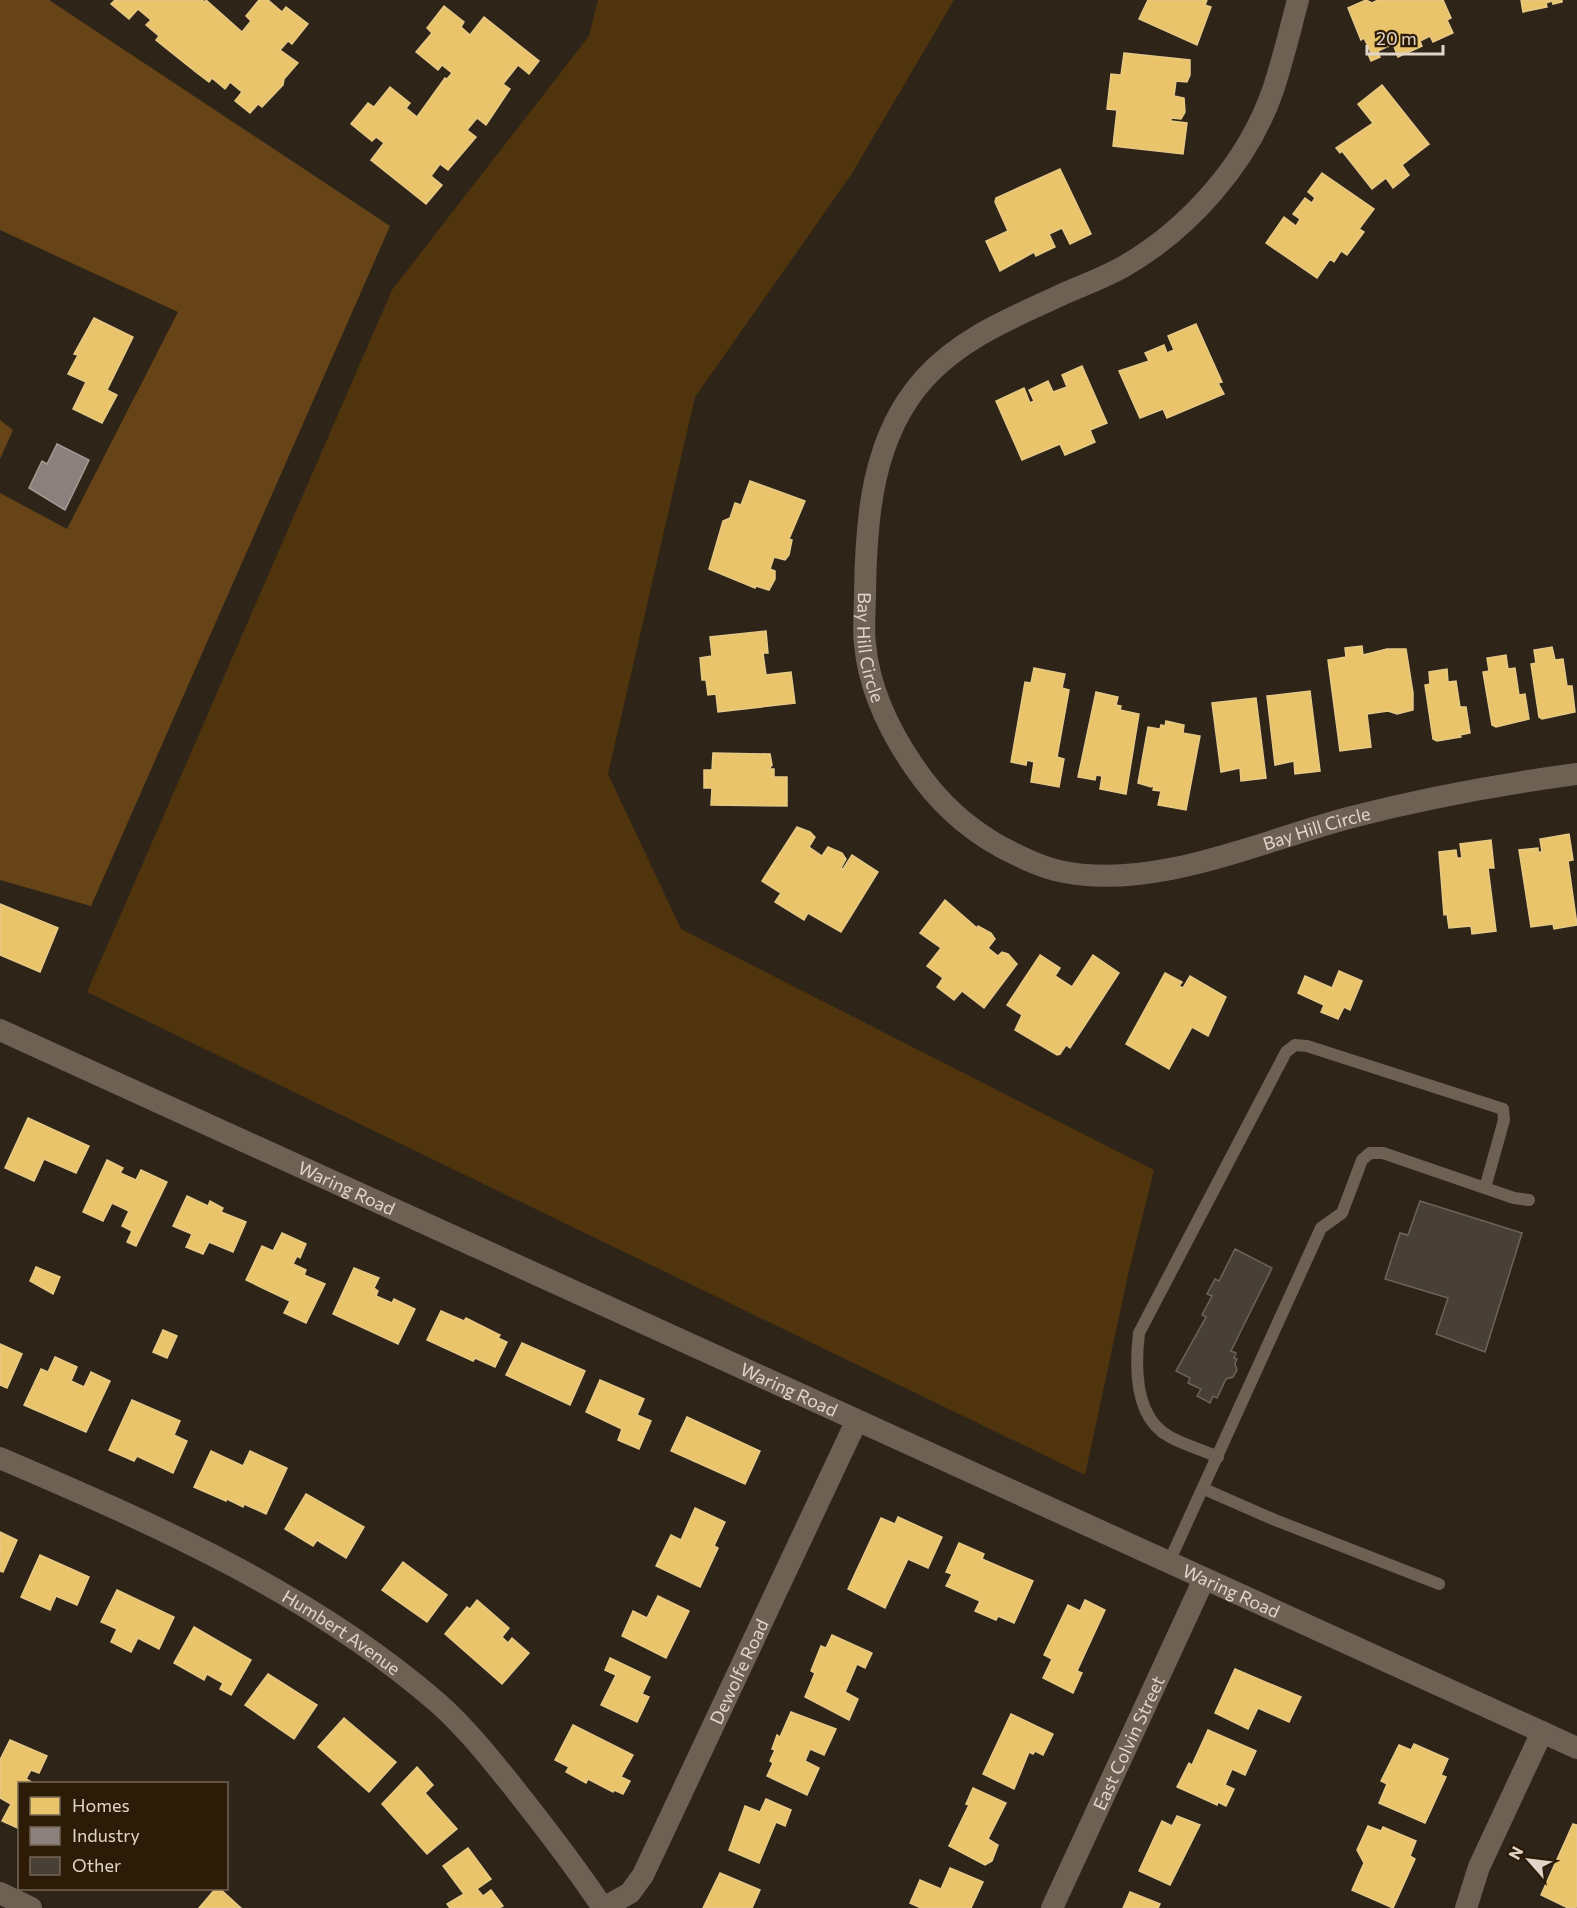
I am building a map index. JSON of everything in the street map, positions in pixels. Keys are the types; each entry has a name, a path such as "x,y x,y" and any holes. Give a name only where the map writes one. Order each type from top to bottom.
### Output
{"street":[{"name":"Bay Hill Circle","path":"1299,0 1272,92 1256,130 1222,182 1171,234 1123,267 976,334 927,375 909,398 891,429 880,456 865,543 864,642 872,686 905,754 933,794 973,831 1027,861 1063,872 1112,876 1169,869 1354,816 1538,779 1577,774"},
{"name":"Waring Road","path":"0,1030 856,1422 1577,1748"},
{"name":"Dewolfe Road","path":"603,1908 630,1893 643,1875 856,1422"},
{"name":"Humbert Avenue","path":"0,1458 134,1515 232,1565 301,1604 362,1644 438,1704 479,1744 566,1854 603,1908"},
{"name":"East Colvin Street","path":"1052,1908 1204,1578"},
{"path":"1466,1908 1479,1867 1542,1732"},
{"path":"0,1893 30,1908"}],"lane":[{"path":"1218,1457 1168,1436 1150,1420 1139,1391 1136,1356 1139,1333 1286,1052 1295,1045 1306,1046 1503,1109 1504,1120 1485,1188"},
{"path":"1169,1562 1321,1228 1342,1214 1362,1160 1370,1153 1383,1153 1485,1188 1529,1200"},
{"path":"1204,1489 1275,1520 1439,1584"}],"shaded area":[{"path":"0,0 49,0 390,226 91,906 0,880 0,493 67,529 178,312 0,230"},
{"path":"598,0 954,0 851,175 695,397 608,774 681,929 1154,1170 1128,1275 1085,1475 87,992 392,290 589,36"},
{"path":"0,420 13,430 0,459"}],"building: Homes":[{"path":"115,0 202,0 205,2 206,0 242,32 251,21 246,16 259,0 268,0 282,12 286,7 308,24 292,44 288,41 280,50 298,63 284,79 283,85 262,107 258,104 250,113 235,101 242,92 230,82 225,89 212,78 209,82 156,40 159,36 146,25 151,20 138,9 129,19 111,4"},
{"path":"1148,0 1207,0 1205,5 1211,7 1197,45 1139,19"},
{"path":"1366,0 1372,3 1378,0 1443,0 1451,18 1447,20 1453,33 1433,42 1430,36 1420,41 1422,46 1398,57 1393,44 1378,51 1380,57 1371,61 1368,54 1371,53 1364,38 1361,40 1348,8"},
{"path":"1521,0 1562,0 1562,2 1553,4 1552,1 1546,3 1547,7 1523,12"},
{"path":"444,6 464,22 461,27 470,35 484,17 539,61 529,74 518,65 503,84 510,89 486,125 477,118 467,130 476,137 448,170 440,164 431,176 442,185 426,204 371,160 384,143 376,137 372,141 351,124 368,103 374,107 390,87 410,103 406,108 417,117 445,78 447,79 452,73 442,65 438,70 416,52 432,33 427,28"},
{"path":"1124,53 1190,60 1190,75 1187,82 1176,81 1174,96 1184,98 1185,112 1181,119 1171,118 1171,121 1187,123 1183,154 1113,146 1117,110 1107,109 1111,74 1121,75"},
{"path":"1382,85 1429,144 1402,165 1409,175 1393,188 1386,178 1372,189 1342,151 1340,153 1336,148 1373,123 1358,104"},
{"path":"1060,169 1091,234 1070,244 1062,228 1049,234 1055,247 1036,256 1034,252 1000,271 986,241 1008,231 995,202 996,198"},
{"path":"1322,173 1374,209 1359,229 1364,232 1347,255 1341,251 1334,262 1330,259 1317,278 1266,243 1284,217 1296,226 1300,219 1293,214 1305,198 1312,203 1315,198 1308,192"},
{"path":"94,318 133,337 107,390 117,395 102,423 73,409 86,382 68,374 78,355 74,354"},
{"path":"1196,324 1222,382 1218,383 1224,394 1167,418 1163,409 1140,418 1119,371 1149,361 1145,353 1164,345 1167,353 1174,350 1168,336"},
{"path":"1082,366 1107,423 1090,430 1095,442 1065,455 1060,444 1022,460 996,401 1024,388 1030,403 1034,401 1029,390 1048,381 1053,392 1067,387 1062,375"},
{"path":"750,481 805,501 789,539 792,540 789,555 785,560 774,557 770,569 775,571 775,579 769,590 756,586 755,588 709,569 723,521 730,518 735,503 741,505"},
{"path":"766,631 768,653 763,653 766,675 791,672 795,703 718,712 716,694 708,695 706,680 702,680 700,658 712,656 710,637"},
{"path":"1362,646 1363,655 1387,649 1406,649 1413,693 1413,710 1397,714 1388,711 1367,714 1371,747 1340,751 1328,660 1346,657 1345,648"},
{"path":"1552,647 1555,660 1563,659 1567,686 1572,686 1575,712 1542,719 1539,717 1531,664 1536,663 1534,650"},
{"path":"1506,655 1508,669 1515,668 1519,695 1525,694 1529,719 1496,727 1492,725 1483,672 1489,671 1487,658"},
{"path":"1034,668 1065,674 1062,688 1069,690 1057,757 1064,759 1059,787 1031,782 1034,762 1027,760 1026,765 1011,762 1025,682 1031,683"},
{"path":"1447,669 1448,682 1456,681 1460,707 1466,707 1470,733 1437,741 1433,739 1425,685 1430,684 1429,672"},
{"path":"1310,691 1320,771 1295,774 1294,761 1275,765 1267,696"},
{"path":"1096,692 1118,697 1116,705 1121,706 1120,710 1139,714 1126,794 1100,789 1102,776 1096,775 1095,780 1078,777"},
{"path":"1256,698 1266,778 1241,781 1240,768 1221,772 1212,703"},
{"path":"1166,721 1184,725 1183,733 1200,736 1186,810 1158,805 1161,791 1153,790 1154,785 1151,787 1138,783 1148,727 1160,729 1161,725 1165,726"},
{"path":"713,753 770,754 772,765 769,769 774,769 774,777 787,777 787,806 711,805 712,788 704,788 704,770 712,770"},
{"path":"797,827 810,832 815,837 809,847 822,856 828,847 842,853 846,859 841,868 843,869 852,855 878,872 841,932 808,913 804,920 775,902 781,893 762,881"},
{"path":"1569,834 1573,860 1568,861 1577,925 1554,929 1553,924 1531,927 1519,850 1538,848 1538,852 1542,852 1540,839"},
{"path":"1491,840 1494,868 1488,868 1496,931 1472,934 1471,926 1449,928 1447,914 1444,915 1439,852 1456,850 1457,858 1462,858 1460,844"},
{"path":"945,900 977,928 978,926 991,933 995,939 988,948 998,956 1002,952 1008,954 1017,964 984,1008 962,991 954,1000 937,987 943,978 927,966 941,948 920,933"},
{"path":"0,904 58,928 40,972 0,955"},
{"path":"1040,955 1060,968 1055,976 1072,987 1093,955 1119,973 1070,1048 1066,1045 1057,1055 1015,1030 1022,1015 1007,1005"},
{"path":"1339,971 1362,981 1350,1010 1344,1007 1338,1019 1321,1012 1324,1005 1298,993 1305,976 1332,988"},
{"path":"1165,973 1182,982 1179,986 1183,988 1190,976 1226,997 1208,1036 1192,1027 1169,1069 1126,1044"},
{"path":"28,1118 89,1146 76,1173 44,1159 34,1181 5,1168"},
{"path":"107,1160 123,1168 120,1173 136,1180 141,1170 167,1182 136,1246 127,1242 132,1231 122,1226 129,1211 112,1203 103,1221 83,1212"},
{"path":"187,1196 208,1206 210,1201 223,1208 221,1212 246,1222 233,1252 209,1242 203,1254 186,1247 192,1234 173,1226"},
{"path":"282,1233 306,1244 300,1258 297,1256 293,1264 306,1270 304,1275 325,1284 306,1323 284,1313 290,1301 246,1280 262,1246 273,1251"},
{"path":"36,1267 60,1277 53,1294 30,1281"},
{"path":"354,1268 379,1278 374,1288 378,1291 376,1296 392,1303 394,1299 415,1309 398,1344 333,1314"},
{"path":"441,1311 464,1321 466,1318 500,1335 498,1338 507,1342 495,1367 475,1358 473,1361 427,1340"},
{"path":"163,1330 177,1336 167,1358 153,1352"},
{"path":"522,1343 585,1371 570,1405 506,1375"},
{"path":"0,1344 22,1354 7,1388 0,1385"},
{"path":"55,1357 77,1367 71,1381 84,1387 91,1372 110,1381 86,1432 24,1405 41,1369 48,1372"},
{"path":"600,1380 644,1399 637,1415 651,1421 639,1449 618,1440 622,1429 586,1412"},
{"path":"132,1400 180,1421 174,1435 187,1441 173,1473 137,1456 134,1461 109,1450"},
{"path":"687,1417 760,1451 745,1484 671,1451"},
{"path":"211,1451 243,1466 250,1451 287,1468 266,1514 244,1504 243,1507 227,1499 226,1501 194,1487"},
{"path":"306,1494 364,1527 346,1558 317,1540 313,1546 285,1529"},
{"path":"695,1508 725,1522 714,1546 718,1548 700,1587 656,1566 671,1535 681,1540"},
{"path":"898,1517 942,1537 928,1568 908,1559 885,1608 848,1589 881,1518 895,1524"},
{"path":"0,1532 17,1540 3,1572 0,1571"},
{"path":"959,1543 984,1554 982,1559 1033,1581 1014,1623 998,1616 996,1620 975,1611 980,1601 946,1586 952,1574 946,1572"},
{"path":"40,1555 89,1577 77,1605 56,1596 50,1610 21,1597"},
{"path":"403,1562 447,1595 427,1622 382,1590"},
{"path":"117,1590 174,1617 159,1649 138,1638 131,1652 111,1642 117,1629 101,1622"},
{"path":"658,1596 689,1611 666,1658 622,1636 633,1611 647,1618"},
{"path":"477,1600 509,1628 502,1637 508,1643 512,1638 529,1653 502,1684 445,1634 467,1607 470,1609"},
{"path":"1085,1600 1105,1610 1077,1671 1082,1673 1073,1693 1043,1678 1052,1659 1044,1655 1068,1605 1080,1611"},
{"path":"194,1627 251,1660 231,1695 220,1689 223,1683 207,1674 204,1680 174,1663"},
{"path":"832,1635 872,1653 865,1668 857,1664 845,1692 858,1699 849,1720 805,1697 815,1673 811,1671 821,1646 826,1648"},
{"path":"610,1658 650,1677 642,1694 649,1697 637,1722 601,1705 616,1675 605,1670"},
{"path":"1235,1669 1301,1697 1289,1722 1258,1708 1248,1729 1215,1713"},
{"path":"268,1674 317,1705 294,1739 245,1705"},
{"path":"791,1712 836,1729 824,1755 810,1749 805,1761 819,1768 807,1795 767,1776 773,1763 770,1761 775,1750 772,1749 777,1735 780,1737"},
{"path":"1011,1714 1053,1734 1043,1755 1035,1751 1033,1754 1029,1752 1014,1789 983,1774"},
{"path":"344,1718 396,1762 369,1792 318,1747"},
{"path":"573,1725 633,1755 621,1777 630,1781 623,1794 614,1790 613,1792 588,1779 586,1783 566,1772 569,1767 555,1760"},
{"path":"1208,1730 1256,1751 1245,1775 1232,1769 1225,1785 1234,1789 1226,1806 1218,1802 1217,1805 1177,1787 1189,1763 1192,1765"},
{"path":"10,1740 47,1756 39,1773 31,1770 26,1779 31,1782 18,1782 18,1828 2,1821 11,1804 0,1798 0,1760"},
{"path":"1414,1744 1448,1759 1441,1775 1446,1777 1425,1823 1379,1803 1387,1784 1381,1781 1399,1745 1411,1750"},
{"path":"417,1767 433,1785 425,1793 457,1829 427,1854 382,1804"},
{"path":"973,1788 1006,1803 988,1839 998,1845 992,1861 985,1865 949,1846 969,1805 966,1804"},
{"path":"766,1799 791,1810 785,1826 776,1822 759,1863 729,1850 745,1806 760,1812"},
{"path":"1177,1816 1200,1825 1170,1885 1139,1871 1162,1821 1172,1826"},
{"path":"1573,1824 1577,1825 1577,1907 1568,1908 1541,1895"},
{"path":"1368,1826 1381,1831 1383,1827 1416,1841 1410,1856 1415,1859 1393,1908 1352,1890 1364,1863 1357,1850"},
{"path":"468,1848 491,1879 477,1889 483,1896 491,1890 503,1906 499,1908 450,1908 447,1904 464,1894 443,1866"},
{"path":"950,1868 983,1882 971,1908 921,1908 910,1903 920,1880 941,1889"},
{"path":"720,1873 760,1890 752,1908 703,1908"},
{"path":"214,1890 221,1890 241,1908 199,1908"},
{"path":"1130,1892 1160,1904 1158,1908 1123,1908"}],"building: Industry":[{"path":"57,444 89,460 65,510 29,488 42,461 47,464"}],"building: Other":[{"path":"1420,1201 1522,1233 1485,1352 1436,1334 1448,1298 1385,1279 1400,1233 1408,1235"},
{"path":"1235,1249 1272,1268 1231,1351 1236,1353 1234,1358 1237,1359 1235,1364 1237,1370 1233,1377 1226,1379 1217,1398 1213,1396 1210,1403 1197,1396 1201,1389 1188,1383 1190,1378 1176,1371 1206,1317 1202,1315 1212,1296 1207,1294 1215,1279 1219,1281"}]}
